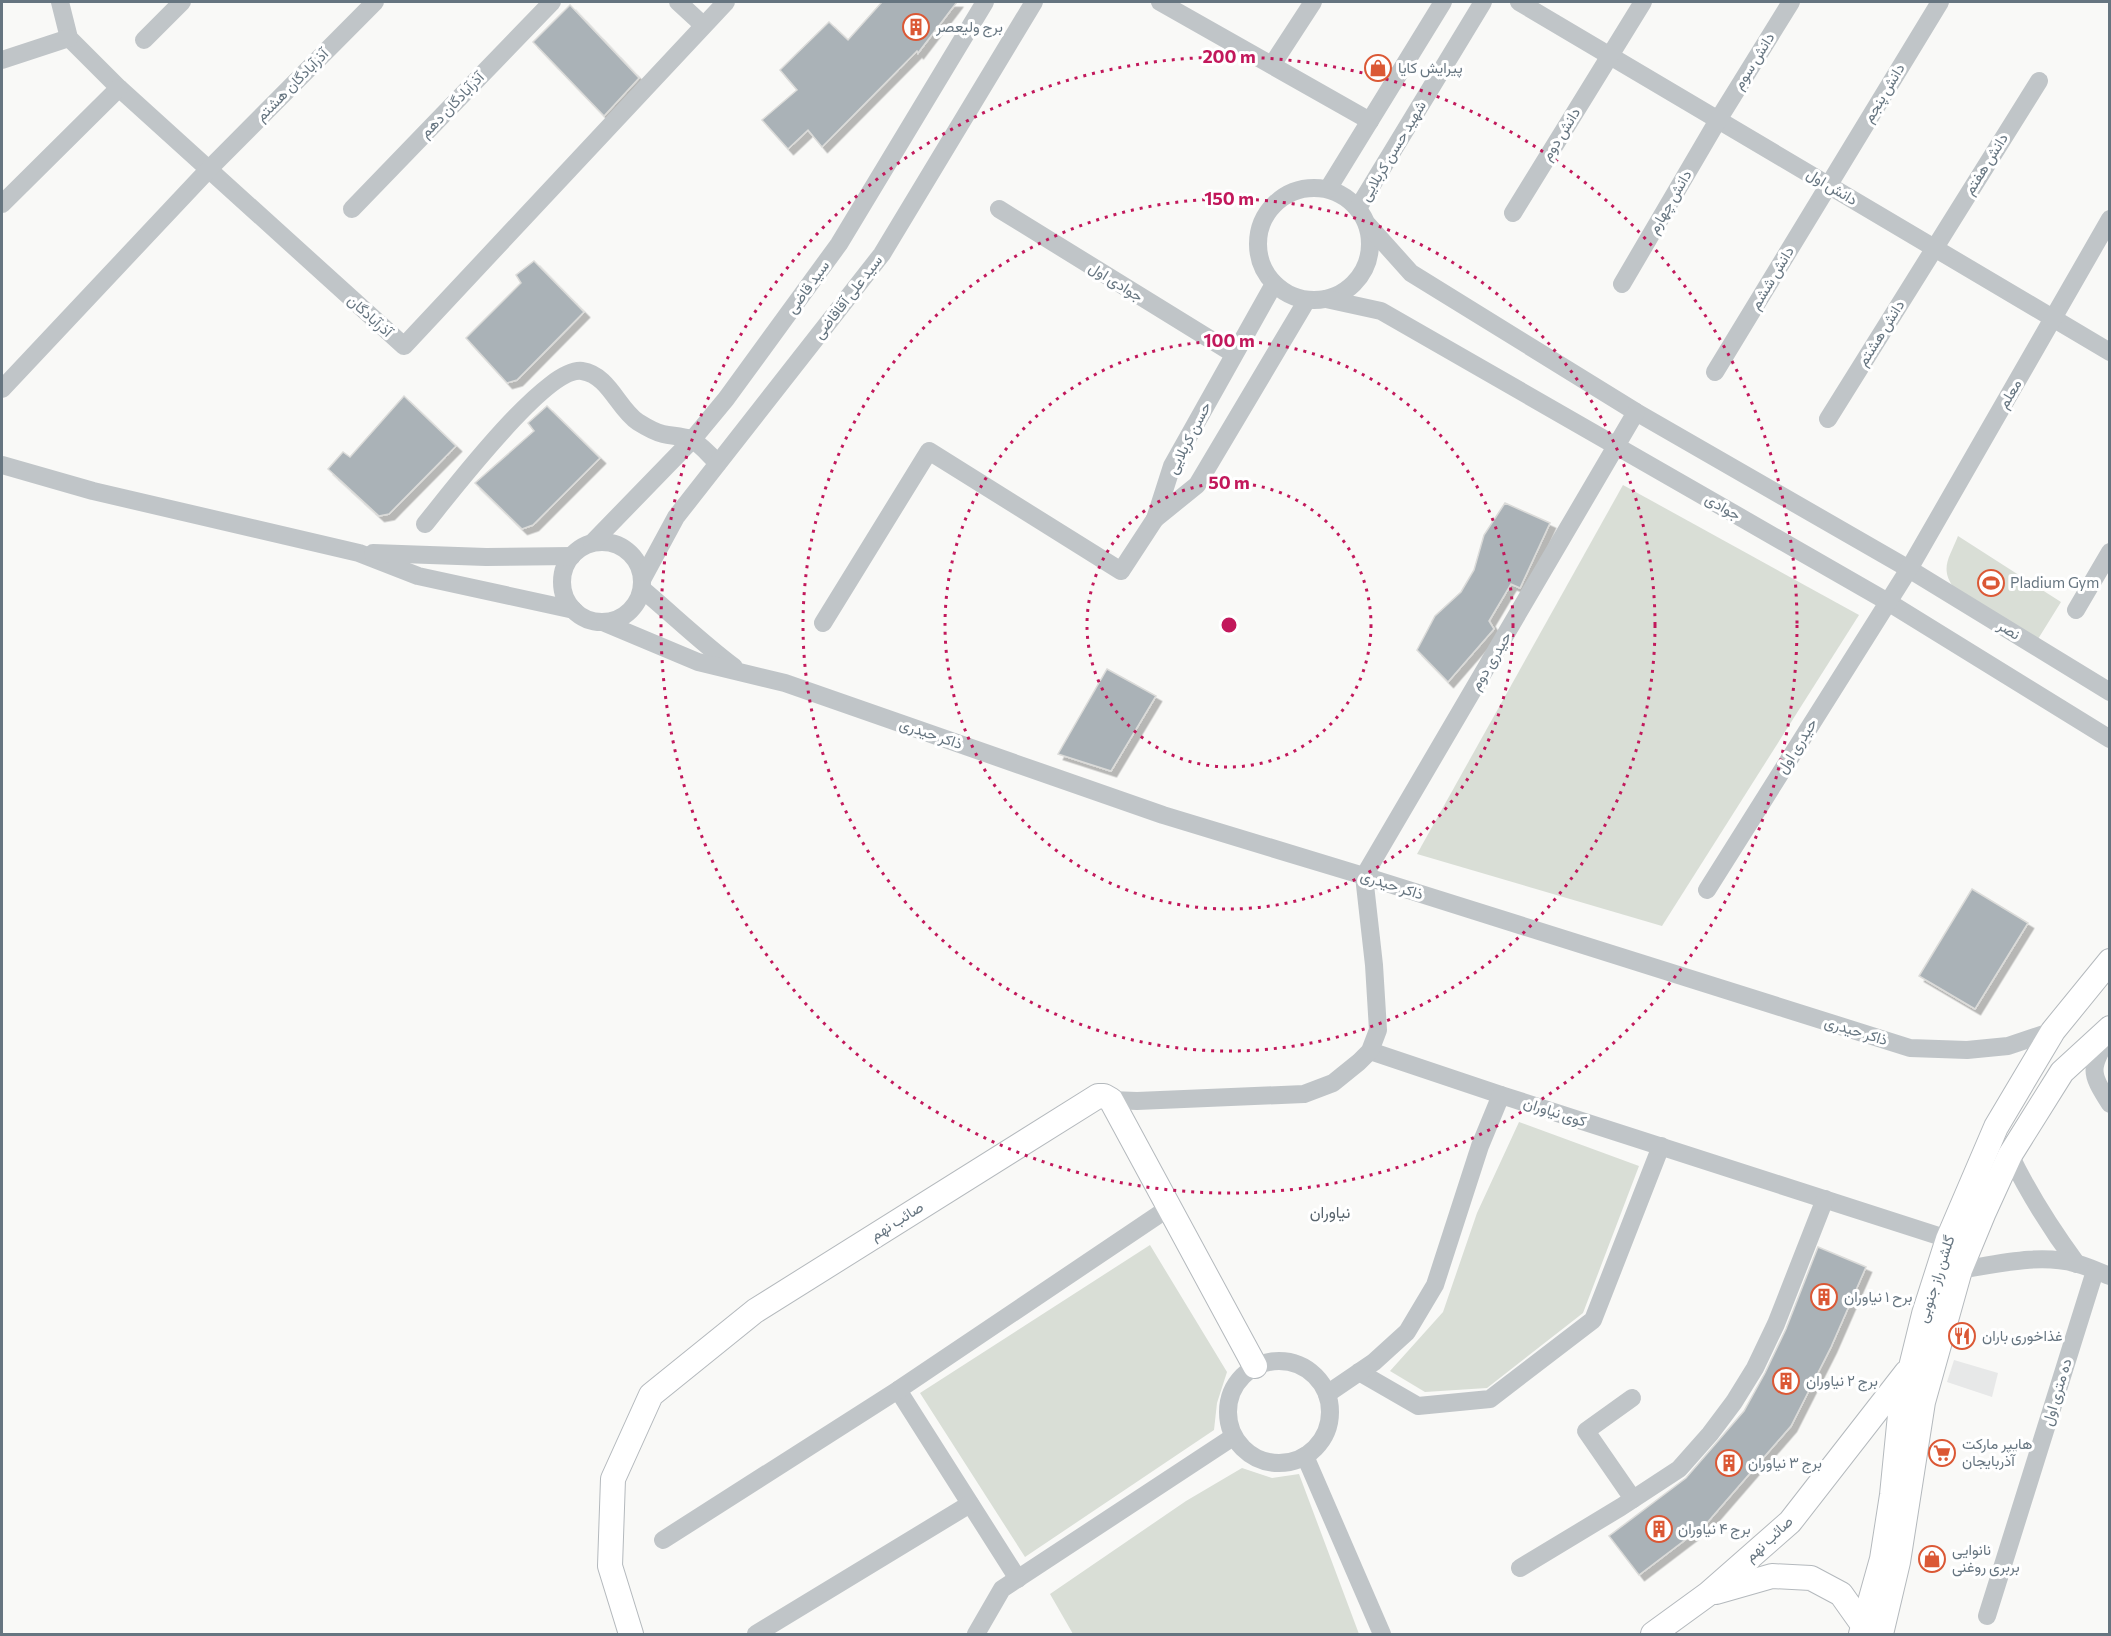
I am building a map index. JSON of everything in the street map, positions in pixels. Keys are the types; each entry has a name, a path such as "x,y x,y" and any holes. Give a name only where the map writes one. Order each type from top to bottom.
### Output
{"main road":[{"name":"گلشن راز جنوبی","path":"1875,1632 1900,1415 1924,1314 1948,1239 1996,1127 2053,1031 2109,961"},
{"name":"گلشن راز جنوبی","path":"1875,1632 1898,1562 1923,1402 1960,1270 2010,1155 2062,1072 2109,1028"},
{"name":"صائب نهم","path":"631,1635 610,1566 613,1479 651,1395 754,1311 1098,1096 1111,1100"},
{"path":"1111,1100 1255,1366"},
{"name":"صائب نهم","path":"1653,1635 1708,1594 1790,1522 1911,1367"},
{"path":"1708,1594 1772,1576 1811,1578 1841,1593 1875,1632"}],"street":[{"path":"2,60 69,38 60,2"},
{"path":"144,40 182,2"},
{"name":"آذرآبادگان هشتم","path":"2,389 209,169 375,2"},
{"name":"آذرآبادگان دهم","path":"352,209 552,2"},
{"path":"678,2 703,25"},
{"name":"آذرآبادگان","path":"69,38 119,88 404,346 726,2"},
{"name":"سید قاضی","path":"592,543 692,440 726,399 839,244 985,2"},
{"name":"سید علی آقاقاضی","path":"642,584 676,517 882,254 1034,2"},
{"path":"1163,2 1370,121"},
{"path":"1272,65 1313,2"},
{"path":"1328,189 1443,2"},
{"name":"شهید حسن کربلایی","path":"1358,208 1483,2"},
{"name":"دانش اول","path":"1519,2 2053,319"},
{"path":"1610,56 1643,2"},
{"name":"دانش سوم","path":"1718,120 1791,2"},
{"name":"دانش پنجم","path":"1828,185 1940,2"},
{"name":"دانش دوم","path":"1513,213 1610,56"},
{"name":"دانش هفتم","path":"1934,248 2039,81"},
{"path":"2,204 119,88"},
{"name":"دانش چهارم","path":"1622,284 1718,120"},
{"name":"دانش ششم","path":"1715,372 1828,185"},
{"path":"1368,225 1371,244 1368,262 1358,279 1344,292 1326,299 1307,300 1289,294 1274,284 1264,269 1258,251 1259,233 1265,216 1277,202 1292,192 1310,188 1328,189 1345,196 1358,208 1368,225 1411,273 1636,412 1909,569"},
{"name":"جوادی اول","path":"999,209 1234,354"},
{"name":"معلم","path":"1888,602 2109,219"},
{"name":"دانش هشتم","path":"1828,419 1934,248"},
{"name":"حسن کربلایی","path":"1155,519 1172,465 1274,284"},
{"name":"جوادی","path":"1326,299 1381,312 1888,602 2109,739"},
{"name":"حسن کربلایی","path":"1155,519 1197,485 1307,300"},
{"path":"2053,319 2109,351"},
{"path":"425,525 494,439 524,408 550,386 567,375 580,371 593,375 606,386 632,418 656,432 692,440 718,462"},
{"name":"حیدری دوم","path":"1364,876 1636,412"},
{"path":"824,623 929,451 1121,572 1155,519"},
{"path":"2,465 93,491 359,553 418,576 574,610"},
{"path":"592,543 616,544 627,550 640,568 642,584 633,608 625,616 605,623 583,618 566,601 563,590 562,578 565,566 581,548 592,543"},
{"path":"2076,610 2109,552"},
{"path":"359,553 486,557 572,556"},
{"name":"نصر","path":"1909,569 2109,692"},
{"path":"642,584 705,645 738,670"},
{"name":"حیدری اول","path":"1707,890 1888,602"},
{"name":"ذاکر حیدری","path":"605,623 698,662 785,683 1163,815 1910,1048 1967,1050 2008,1046 2053,1031"},
{"path":"1111,1100 1304,1095 1334,1083 1370,1051 1378,1030 1374,965 1364,876"},
{"path":"2109,1034 2094,1062 2096,1082 2109,1104"},
{"name":"کوی نیاوران","path":"1370,1051 1948,1239"},
{"path":"1328,1394 1374,1362 1407,1332 1435,1285 1480,1146 1501,1095"},
{"path":"1359,1372 1418,1406 1490,1399 1593,1320 1660,1146"},
{"path":"2010,1155 2050,1227 2077,1264"},
{"path":"1520,1568 1634,1499 1678,1469 1710,1434 1734,1402 1755,1368 1776,1324 1825,1199"},
{"path":"663,1540 898,1390 1170,1207"},
{"path":"1960,1270 2008,1262 2048,1260 2077,1264 2102,1273"},
{"name":"ده متری اول","path":"1987,1616 2102,1273"},
{"path":"1271,1360 1289,1361 1305,1367 1319,1379 1328,1394 1330,1412 1327,1429 1319,1444 1305,1456 1289,1462 1272,1463 1257,1459 1243,1449 1233,1437 1228,1421 1227,1404 1232,1389 1242,1376 1255,1366 1271,1360"},
{"path":"898,1390 1018,1579"},
{"path":"1632,1398 1586,1431 1634,1499"},
{"path":"976,1635 1002,1589 1233,1437"},
{"path":"1305,1456 1382,1635"},
{"path":"756,1635 970,1504"},
{"path":"1672,1635 1708,1594"}],"shaded area":[{"path":"1623,485 1859,615 1662,926 1417,854"},
{"name":"Pladium Gym","path":"1958,536 2061,602 2038,639 1954,588 1947,574 1947,562"},
{"path":"1519,1122 1639,1166 1583,1313 1487,1388 1425,1392 1390,1371 1443,1312 1477,1213"},
{"path":"1150,1245 1227,1372 1217,1403 1214,1430 1025,1557 920,1393"},
{"path":"1954,1360 1998,1373 1992,1397 1947,1382"},
{"path":"1242,1468 1272,1478 1299,1474 1359,1634 1073,1634 1050,1594 1186,1501"}],"building":[{"path":"882,2 957,2 918,53 917,51 822,147 808,130 788,149 762,120 797,90 780,70 829,22 848,40"},
{"path":"570,5 639,78 604,116 533,42"},
{"path":"534,261 584,312 517,380 507,383 466,338 521,283 516,275"},
{"path":"404,396 456,446 389,514 379,516 328,469 343,452 350,457"},
{"path":"547,406 600,458 533,525 522,529 475,483 534,431 528,423"},
{"path":"1505,503 1550,523 1520,588 1511,584 1489,621 1494,629 1448,682 1417,650 1435,616 1461,592 1474,570 1484,535"},
{"path":"1107,669 1156,696 1111,771 1058,754"},
{"path":"1972,889 2028,923 1975,1009 1919,976"},
{"path":"1818,1247 1866,1267 1831,1347 1791,1426 1706,1524 1639,1575 1609,1536 1686,1478 1744,1411 1786,1329"}],"place":[{"name":"برج ولیعصر","path":"916,27"},
{"name":"پیرایش کایا","path":"1378,68"},
{"name":"Pladium Gym","path":"1991,583"},
{"name":"برح ۱ نیاوران","path":"1824,1297"},
{"name":"غذاخوری باران","path":"1962,1336"},
{"name":"برج ۲ نیاوران","path":"1786,1381"},
{"name":"هایپر مارکت آذربایجان","path":"1942,1453"},
{"name":"برج ۳ نیاوران","path":"1729,1463"},
{"name":"برج ۴ نیاوران","path":"1659,1529"},
{"name":"نانوایی بربری روغنی","path":"1932,1559"}],"district":[{"name":"نیاوران","path":"1330,1212"}]}
